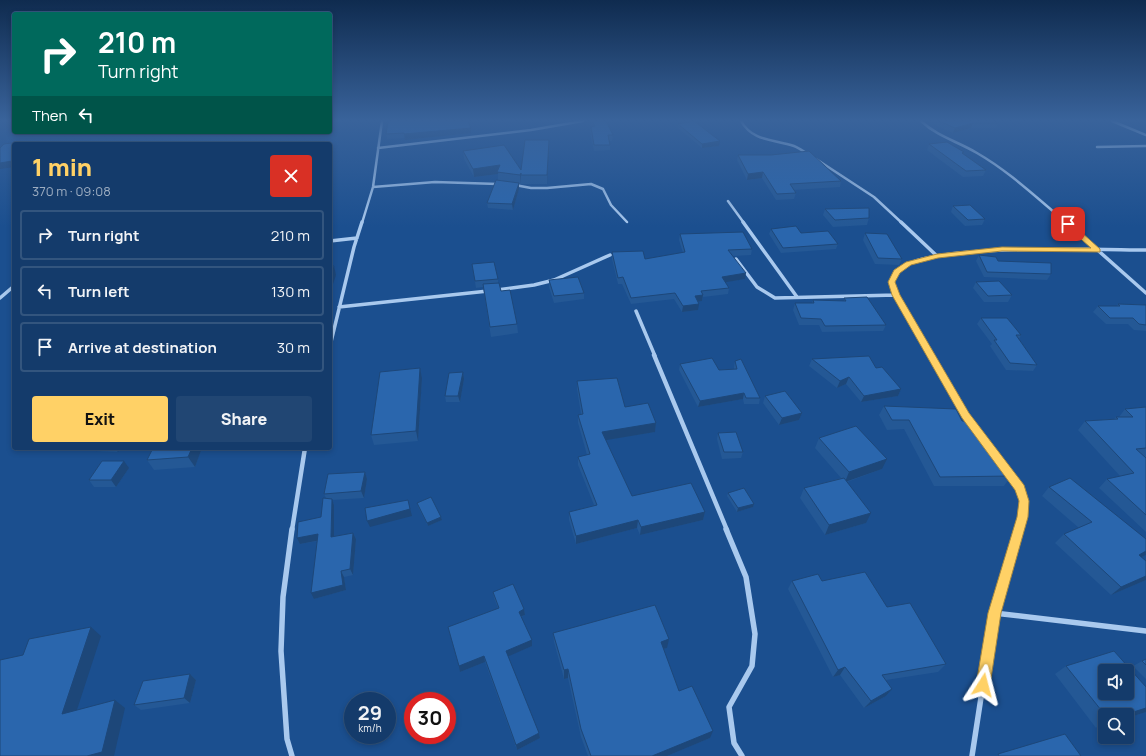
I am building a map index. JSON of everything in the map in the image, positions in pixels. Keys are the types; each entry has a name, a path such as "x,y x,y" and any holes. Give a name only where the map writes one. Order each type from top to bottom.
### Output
{"street":[{"path":"332,337 357,238 373,187 377,156"},
{"path":"812,156 856,184 937,256"},
{"path":"981,156 1001,169 1048,206 1146,293"},
{"path":"373,187 435,182 505,184"},
{"path":"511,185 531,188 591,184 603,189 608,196 611,205 627,222"},
{"path":"728,201 797,297"},
{"path":"332,241 357,238"},
{"path":"975,428 966,416 896,295 892,282 897,272 918,260 937,256 1002,249 1146,250"},
{"path":"339,307 534,285 554,280 610,255"},
{"path":"736,259 756,289 775,298 896,295"},
{"path":"0,298 12,288"},
{"path":"636,311 746,577 755,634 752,666 729,707 734,743 742,756"},
{"path":"292,756 287,739 281,651 283,597 301,465 305,450"},
{"path":"972,756 994,613 1022,517 1024,501 1020,488 1002,464"},
{"path":"994,613 1146,630"}],"building":[{"path":"0,156 12,156 12,161 0,163"},
{"path":"466,156 512,156 521,170 523,156 548,156 547,175 521,175 521,173 520,175 497,172 500,165 473,169"},
{"path":"739,156 815,156 841,181 790,184 796,193 777,194 763,172 748,174"},
{"path":"946,156 967,156 986,170 966,171"},
{"path":"496,180 519,183 512,204 487,203"},
{"path":"970,205 985,219 968,220 953,206"},
{"path":"869,208 869,218 835,220 825,209"},
{"path":"796,226 801,233 828,231 838,244 783,248 771,229"},
{"path":"743,232 752,249 728,250 746,273 722,277 729,288 701,291 703,295 695,296 699,304 683,306 675,293 631,298 623,277 618,278 612,252 643,251 645,259 685,252 680,234"},
{"path":"865,233 887,234 902,259 878,258"},
{"path":"979,255 996,257 998,261 1051,263 1051,274 987,272"},
{"path":"494,262 498,279 475,281 472,264"},
{"path":"578,277 584,293 554,296 549,280"},
{"path":"999,281 1012,295 988,296 976,282"},
{"path":"499,283 501,291 510,290 517,324 490,327 483,284"},
{"path":"867,297 886,325 825,326 821,319 801,318 795,303 814,303 813,300 846,301 844,298"},
{"path":"1118,304 1146,305 1146,325 1139,324 1133,318 1110,318 1098,306 1120,306"},
{"path":"981,318 1007,318 1021,335 1016,335 1037,365 1010,363 994,340 997,340"},
{"path":"869,356 876,368 882,367 901,389 864,396 849,377 840,381 812,359"},
{"path":"712,358 719,370 737,369 735,361 741,359 760,398 746,398 744,393 700,401 680,364"},
{"path":"420,368 416,431 371,435 380,372"},
{"path":"463,372 458,396 445,396 449,373"},
{"path":"617,378 625,407 648,403 656,423 602,432 632,496 691,483 705,512 641,527 638,520 576,536 569,512 597,505 578,457 590,454 578,415 583,414 577,381"},
{"path":"785,391 802,413 782,418 765,396"},
{"path":"884,406 956,409 962,421 975,421 1011,476 940,477 909,420 892,420"},
{"path":"1146,407 1146,448 1136,449 1146,458 1146,515 1107,479 1134,473 1085,421 1118,419 1116,417 1133,417 1125,409"},
{"path":"856,426 887,459 849,472 819,438"},
{"path":"736,432 743,452 724,452 718,433"},
{"path":"152,450 191,450 188,457 147,460"},
{"path":"102,461 124,461 111,480 89,480"},
{"path":"365,472 361,491 324,494 328,474"},
{"path":"844,478 871,513 829,525 804,488"},
{"path":"1070,478 1146,539 1146,551 1139,555 1146,561 1146,576 1121,587 1064,534 1092,522 1049,487"},
{"path":"744,488 754,504 738,508 728,493"},
{"path":"431,497 441,517 427,523 417,503"},
{"path":"323,498 332,499 331,537 353,533 350,569 341,571 343,585 311,593 318,534 297,538 298,522 321,517"},
{"path":"408,500 410,509 367,521 365,508"},
{"path":"865,572 887,607 910,603 946,664 882,675 892,689 871,701 845,667 838,670 792,581 818,574 822,581"},
{"path":"513,584 524,609 519,612 532,640 506,651 539,733 516,745 484,656 459,666 448,627 499,608 493,592"},
{"path":"655,605 669,639 661,642 679,691 692,686 713,731 652,756 591,756 581,729 568,669 564,670 553,633"},
{"path":"91,627 62,714 115,700 102,752 87,756 0,756 0,660 23,655 29,639"},
{"path":"1114,651 1126,664 1098,664 1098,700 1134,700 1134,674 1146,687 1146,708 1134,712 1134,708 1099,708 1066,666"},
{"path":"1146,659 1146,665 1142,661"},
{"path":"190,674 184,698 134,705 143,681"},
{"path":"1065,734 1081,756 999,756 998,754"}],"route":[{"path":"983,685 994,613 1022,517 1024,501 1020,488 966,416 896,295 892,282 897,272 908,264 937,256 1002,249 1097,250 1068,224"}]}
